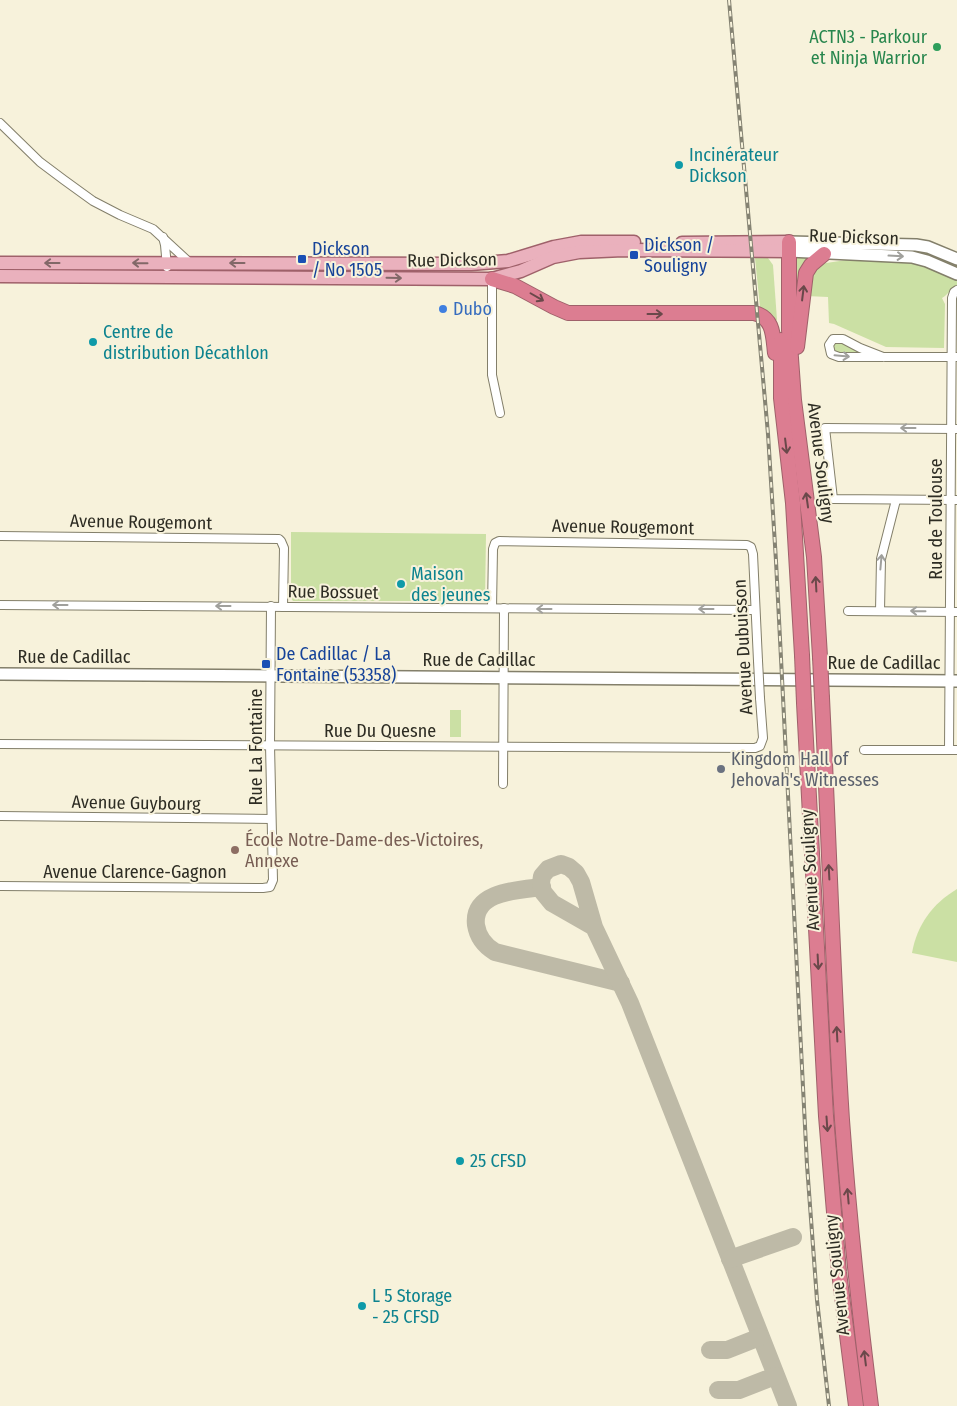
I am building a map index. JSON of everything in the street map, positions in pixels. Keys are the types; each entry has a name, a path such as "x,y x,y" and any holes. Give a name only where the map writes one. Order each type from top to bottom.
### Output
{"highway":[{"name":"Avenue Souligny","path":"785,247 788,399 826,1116 838,1263 856,1406"},
{"path":"788,399 804,283 809,267 824,254"},
{"path":"492,280 515,286 554,307 568,312 694,314 749,312 758,314 766,319 772,330 788,399"},
{"name":"Avenue Souligny","path":"788,399 814,557 843,1128 856,1273 871,1406"}],"main road":[{"name":"Rue Dickson","path":"0,262 485,263 521,258 564,245 594,241 785,247"},
{"path":"492,280 496,271 520,265 564,245"},
{"name":"Rue Dickson","path":"0,276 492,280 522,271 553,257 579,252 785,247"},
{"path":"79,263 80,276"},
{"path":"118,263 118,276"}],"street":[{"path":"0,123 40,162 79,191 93,201 120,215 153,229 191,263"},
{"path":"163,237 166,263 172,277"},
{"name":"Rue Dickson","path":"785,247 916,245 928,247 957,259"},
{"name":"Rue Dickson","path":"785,247 824,254 912,257 927,261 957,274"},
{"path":"492,280 492,375 500,412"},
{"name":"Rue de Toulouse","path":"953,750 954,357 952,298 957,290"},
{"path":"884,357 840,338 833,339 829,344 831,354 839,357 884,357 954,357"},
{"path":"954,429 825,428 833,499 954,500"},
{"path":"880,611 881,559 896,500"},
{"name":"Avenue Rougemont","path":"0,536 281,540 284,548 283,607"},
{"name":"Avenue Rougemont","path":"492,608 493,549 495,543 503,541 743,544 751,547"},
{"name":"Avenue Dubuisson","path":"751,547 753,554 763,738 760,746"},
{"name":"Rue Bossuet","path":"0,605 755,610"},
{"name":"Rue La Fontaine","path":"270,887 273,880 270,746 271,606"},
{"path":"503,784 504,608"},
{"path":"848,611 954,612"},
{"name":"Rue de Cadillac","path":"0,674 953,681"},
{"name":"Rue Du Quesne","path":"0,744 752,748 760,746"},
{"path":"864,750 953,750"},
{"name":"Avenue Guybourg","path":"0,816 271,819"},
{"name":"Avenue Clarence-Gagnon","path":"0,886 270,887"}],"green space":[{"path":"913,251 927,252 957,265 957,269"},
{"path":"813,256 796,316 795,257"},
{"path":"755,258 768,258 773,265 777,320 774,322 760,307"},
{"path":"846,260 903,261 926,267 957,281 957,285 942,298 945,304 944,348 886,347 829,323 828,297 806,296 809,274 820,264"},
{"path":"840,341 859,351 859,353 838,353 834,351 833,344"},
{"path":"291,532 486,534 485,601 293,601 291,598"},
{"path":"450,710 461,710 461,737 450,737"},
{"path":"957,889 957,962 912,953 918,933 927,916 940,901"}],"taxiway":[{"path":"594,927 552,903 543,892 542,876 548,869 561,864 569,867 576,873 581,882 594,927 630,1003 788,1406"},
{"path":"542,887 499,894 481,905 477,914 476,925 482,941 495,952 621,983"},
{"path":"730,1259 793,1237"},
{"path":"710,1350 727,1350 760,1337"},
{"path":"718,1390 739,1390 775,1376"}],"railway":[{"path":"729,0 768,434 807,1165 817,1300 829,1406"}],"place":[{"name":"ACTN3 - Parkour et Ninja Warrior","path":"937,47"},
{"name":"Incinérateur Dickson","path":"679,165"},
{"name":"Dickson / Souligny","path":"634,255"},
{"name":"Dickson / No 1505","path":"302,259"},
{"name":"Dubo","path":"443,309"},
{"name":"Centre de distribution Décathlon","path":"93,342"},
{"name":"Maison des jeunes","path":"401,584"},
{"name":"De Cadillac / La Fontaine (53358)","path":"266,664"},
{"name":"Kingdom Hall of Jehovah's Witnesses","path":"721,769"},
{"name":"École Notre-Dame-des-Victoires, Annexe","path":"235,850"},
{"name":"25 CFSD","path":"460,1161"},
{"name":"L 5 Storage - 25 CFSD","path":"362,1306"}]}
